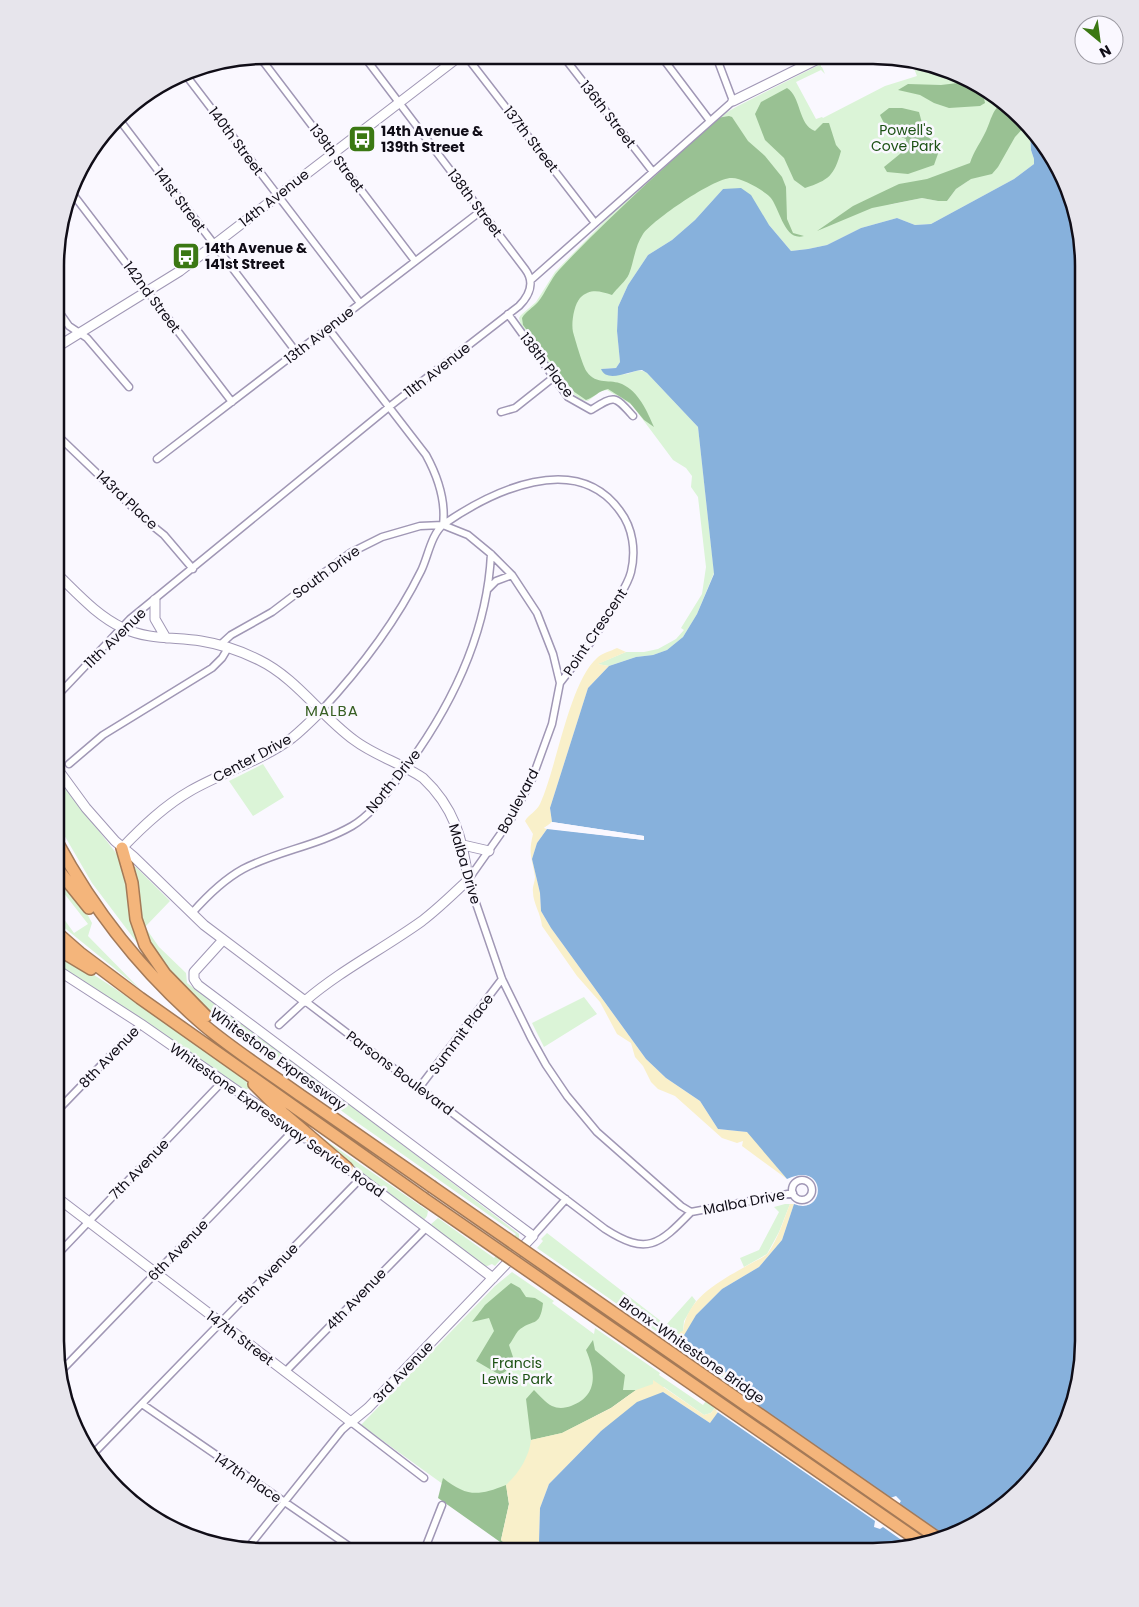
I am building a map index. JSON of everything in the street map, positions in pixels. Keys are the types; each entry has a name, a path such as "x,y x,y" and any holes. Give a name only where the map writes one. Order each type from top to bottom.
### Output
{"highway":[{"path":"122,848 132,883 137,922 151,955 172,981 198,1008 271,1074"},
{"name":"Whitestone Expressway","path":"64,854 76,876 119,937 152,974 206,1026 431,1186"},
{"path":"64,877 116,940 152,974"},
{"name":"Whitestone Expressway","path":"64,940 140,998 423,1198"},
{"path":"64,953 140,998"},
{"path":"231,1062 278,1109 347,1168"},
{"name":"Bronx-Whitestone Bridge","path":"431,1186 932,1534"},
{"name":"Bronx-Whitestone Bridge","path":"423,1198 915,1538"}],"street":[{"name":"139th Street","path":"265,64 415,260"},
{"name":"138th Street","path":"370,64 525,269 531,280"},
{"name":"14th Avenue","path":"64,343 180,271 450,64"},
{"name":"137th Street","path":"472,64 595,223"},
{"name":"136th Street","path":"569,64 653,172"},
{"path":"667,64 710,121"},
{"path":"719,64 733,101"},
{"name":"11th Avenue","path":"64,689 130,619 389,407 524,301 529,292 531,280 733,101 808,64"},
{"name":"140th Street","path":"189,79 360,303"},
{"name":"141st Street","path":"122,124 296,353"},
{"name":"142nd Street","path":"75,197 232,402"},
{"name":"13th Avenue","path":"157,459 481,211"},
{"name":"138th Place","path":"508,314 568,397 591,410 608,400 615,399 621,402 634,416"},
{"path":"64,318 70,326 87,338 129,387"},
{"path":"328,328 431,464 439,485 442,500 443,525"},
{"path":"501,412 515,408 554,377"},
{"name":"143rd Place","path":"64,443 164,535 193,569"},
{"name":"Point Crescent","path":"443,525 491,497 549,479 570,479 585,484 614,503 622,513 630,531 632,542 633,559 630,574 625,587 606,619 560,683"},
{"name":"Boulevard","path":"279,1025 335,976 425,918 468,880 512,819 532,779 552,724 560,683 546,632 530,601 512,575 492,554 468,535 443,525"},
{"name":"South Drive","path":"69,764 103,735 212,668 222,658 224,647 236,632 272,612 354,550 376,539 404,530 443,525"},
{"name":"Center Drive","path":"122,848 150,820 173,802 199,786 280,745 301,731 320,712 359,668 390,626 419,575 434,538 443,525"},
{"name":"North Drive","path":"192,913 216,888 242,869 329,838 353,825 384,797 437,721 464,668 478,628 488,589 492,554"},
{"path":"488,589 496,581 512,575"},
{"name":"Malba Drive","path":"64,581 96,611 122,628 141,634 202,641 251,656 274,668 338,728 365,748 423,778 447,806 460,835 468,880 502,979 546,1065 579,1111 604,1138 691,1212 793,1193"},
{"path":"155,600 155,619 166,638"},
{"path":"64,778 86,808 122,848"},
{"path":"463,845 489,851"},
{"name":"Parsons Boulevard","path":"122,848 223,940 623,1240 641,1246 661,1240 691,1212"},
{"path":"223,940 195,970 193,977 200,986 533,1236"},
{"name":"Whitestone Expressway Service Road","path":"64,977 141,1024 294,1130 494,1278"},
{"name":"Summit Place","path":"420,1088 502,979"},
{"name":"8th Avenue","path":"64,1104 141,1024"},
{"name":"7th Avenue","path":"64,1248 223,1081"},
{"name":"6th Avenue","path":"65,1367 294,1130"},
{"name":"5th Avenue","path":"96,1450 361,1178"},
{"name":"3rd Avenue","path":"252,1543 342,1430 368,1408 494,1278 566,1199"},
{"name":"147th Street","path":"64,1203 424,1478"},
{"name":"4th Avenue","path":"285,1372 427,1227"},
{"name":"147th Place","path":"142,1404 346,1543"},
{"path":"427,1543 442,1505"}],"green space":[{"name":"Powell's Cove Park","path":"821,64 825,74 821,70 796,82 816,119 823,118 885,86 917,76 914,68 950,79 974,91 996,106 1016,123 1030,140 1034,164 1014,179 931,224 915,225 897,218 861,228 827,245 791,251 769,225 723,189 695,220 672,240 648,255 628,285 618,307 617,331 620,362 616,368 601,369 621,374 639,371 647,373 698,427 714,573 697,614 683,637 667,650 609,666 597,664 626,652 644,652 658,649 676,639 684,630 681,628 702,594 706,567 698,497 691,487 692,476 686,468 673,460 632,405 607,390 601,391 588,401 581,400 571,392 522,329 519,318 536,302 555,272 623,202 717,118","holes":["968,181 956,189 947,201 922,198 888,205"]},
{"path":"958,83 984,97 985,103 980,106 949,108 934,103 920,95 898,90 908,84 941,85"},
{"path":"787,88 795,97 802,117 809,128 815,131 823,123 829,123 836,145 841,151 833,172 820,182 805,188 794,180 784,158 765,140 755,114 761,102"},
{"path":"889,108 902,108 919,112 925,134 940,148 934,165 908,174 887,172 884,167 906,149 906,139 890,130 880,115"},
{"path":"996,108 1006,114 1022,129 992,174 971,179 956,189 947,201 922,198 872,208 817,231 853,206 899,184 927,179 970,163"},
{"path":"732,117 748,141 765,156 782,177 786,187 787,219 793,233 804,236 792,234 787,229 774,202 763,191 741,180 732,178 724,180 712,184 685,200 659,219 643,234 638,243 628,277 612,295 599,292 588,293 580,298 575,309 572,324 573,332 587,372 595,379 618,383 628,387 642,402 654,427 644,420 630,403 608,389 586,400 573,391 523,325 522,318 538,302 559,270 597,231 717,118"},
{"path":"263,764 284,797 253,816 229,781"},
{"path":"64,785 119,857 127,880 129,911 138,944 92,883 64,835"},
{"path":"133,867 136,867 170,901 145,927 159,947 186,973 187,983 255,1032 519,1234 519,1238 495,1266 492,1264 485,1267 430,1225 438,1218 494,1258 516,1234 358,1123 304,1083 287,1065 277,1063 223,1026 175,979 147,941 141,921"},
{"path":"64,881 83,906 92,923 88,936 140,989 64,927 64,919 74,933 88,924 64,893"},
{"path":"64,957 207,1051 252,1087 245,1090 64,968"},
{"path":"584,997 597,1014 544,1047 532,1023"},
{"path":"315,1133 428,1211 424,1220 319,1140"},
{"path":"790,1204 779,1232 767,1254 744,1267 740,1258 759,1250 779,1212 774,1207"},
{"name":"Francis Lewis Park","path":"547,1233 666,1325 692,1296 696,1301 684,1321 683,1331 678,1338 733,1384 711,1413 704,1415 664,1387 619,1396 512,1483 495,1511 451,1490 361,1425 495,1286 512,1272 554,1301 552,1303 594,1334 595,1328 703,1405 723,1378 537,1248 543,1241 541,1239"},
{"path":"511,1283 520,1288 526,1297 535,1298 543,1303 540,1317 535,1322 518,1331 509,1345 513,1357 506,1371 500,1375 476,1361 494,1331 489,1318 472,1322 485,1305"},
{"path":"593,1340 595,1350 625,1375 623,1390 636,1390 611,1408 562,1433 531,1440 526,1399 534,1390 554,1407 562,1408 580,1402 590,1390 592,1383 592,1367 586,1350"},
{"path":"443,1478 459,1489 473,1493 480,1493 506,1485 509,1504 501,1540 504,1543 502,1543 438,1498"}],"sand":[{"path":"617,648 626,652 598,664 609,666 588,688 550,808 552,822 544,828 547,829 537,843 532,859 540,893 541,911 551,928 646,1059 666,1078 700,1101 718,1129 748,1132 787,1179 742,1146 743,1141 737,1143 722,1138 675,1096 658,1089 651,1082 643,1066 635,1057 631,1043 617,1034 600,1002 577,976 542,926 533,896 535,877 532,860 531,852 533,834 525,821 540,804 571,705 587,670 599,656"},
{"path":"790,1204 794,1204 782,1240 759,1267 722,1289 696,1315 684,1337 710,1362 741,1382 710,1423 663,1392 601,1431 549,1484 540,1508 539,1543 504,1543 501,1540 509,1504 506,1485 523,1464 531,1440 562,1433 611,1408 636,1390 653,1384 653,1380 704,1415 711,1413 733,1384 678,1338 680,1332 683,1331 691,1308 698,1299 727,1277 768,1253 778,1235"}],"water":[{"path":"1030,140 1048,165 1060,189 1065,201 1075,253 1075,1354 1065,1406 1048,1442 1016,1484 974,1516 938,1533 886,1543 539,1543 540,1508 549,1484 601,1431 637,1402 663,1392 710,1423 740,1382 710,1362 683,1337 696,1315 722,1289 759,1267 782,1240 794,1204 805,1206 812,1203 817,1197 818,1189 816,1182 810,1177 800,1175 787,1179 747,1132 718,1129 700,1101 666,1078 646,1059 551,928 541,911 540,893 532,859 537,843 547,829 644,840 644,836 552,822 550,808 588,688 609,666 667,650 683,637 697,614 714,574 698,427 642,370 614,376 604,373 601,369 616,368 620,362 617,331 618,307 628,285 648,255 672,240 695,220 723,189 741,188 751,195 769,225 791,251 808,249 827,245 861,228 897,218 915,225 931,224 1014,179 1034,164"}],"pier":[{"path":"550,823 644,836 644,840 544,828 547,826 638,837"},
{"path":"733,1388 890,1498 896,1496 901,1501 899,1504 940,1532 903,1541 883,1527 880,1529 874,1527 875,1521 716,1411"}],"place":[{"name":"14th Avenue & 139th Street","path":"362,139"},
{"name":"14th Avenue & 141st Street","path":"186,256"}],"district":[{"name":"MALBA","path":"332,711"}]}
